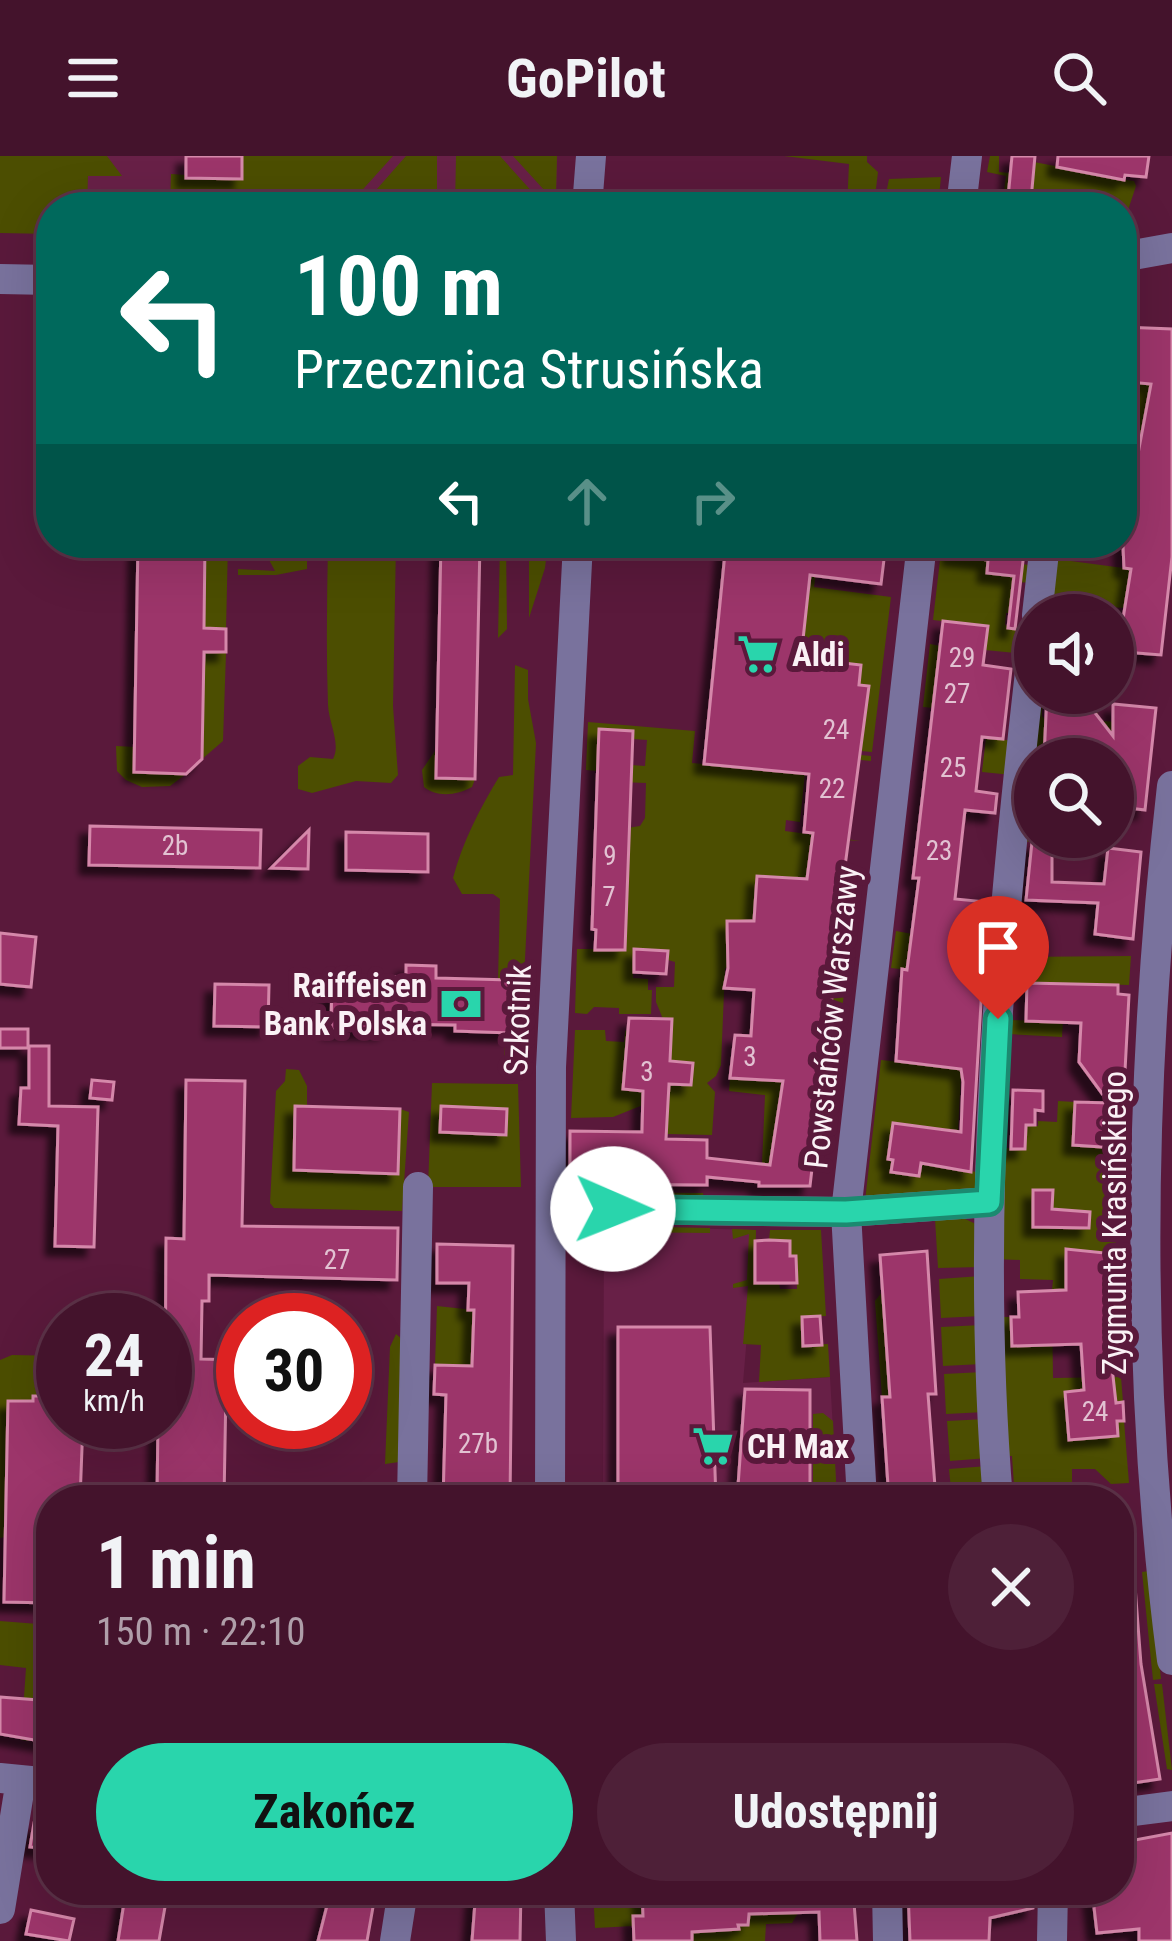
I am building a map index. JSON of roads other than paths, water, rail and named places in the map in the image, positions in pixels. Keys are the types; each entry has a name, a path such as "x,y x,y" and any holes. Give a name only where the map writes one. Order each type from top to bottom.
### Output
{"street":[{"path":"588,192 591,156"},
{"path":"963,192 967,156"},
{"path":"1137,254 1172,248"},
{"path":"0,279 36,280"},
{"name":"Szkotnik","path":"550,1485 550,1067 577,558"},
{"name":"Powstańców Warszawy","path":"861,1485 846,1212 920,558"},
{"path":"1039,594 1043,558"},
{"path":"997,1485 988,1376 989,1202 1010,848 1025,714"},
{"name":"Zygmunta Krasińskiego","path":"1172,786 1162,873 1162,1049 1143,1201 1146,1345 1161,1571 1172,1660"},
{"path":"412,1485 418,1187"},
{"path":"613,1209 846,1212 989,1202"},
{"path":"0,1909 24,1780"},
{"path":"1134,1811 1172,1806"},
{"path":"394,1941 401,1905"},
{"path":"560,1905 561,1941"},
{"path":"887,1905 888,1941"},
{"path":"1052,1941 1053,1905"}],"place":[{"name":"Aldi","path":"758,654"},
{"name":"Raiffeisen Bank Polska","path":"461,1004"},
{"name":"CH Max","path":"713,1446"}]}
